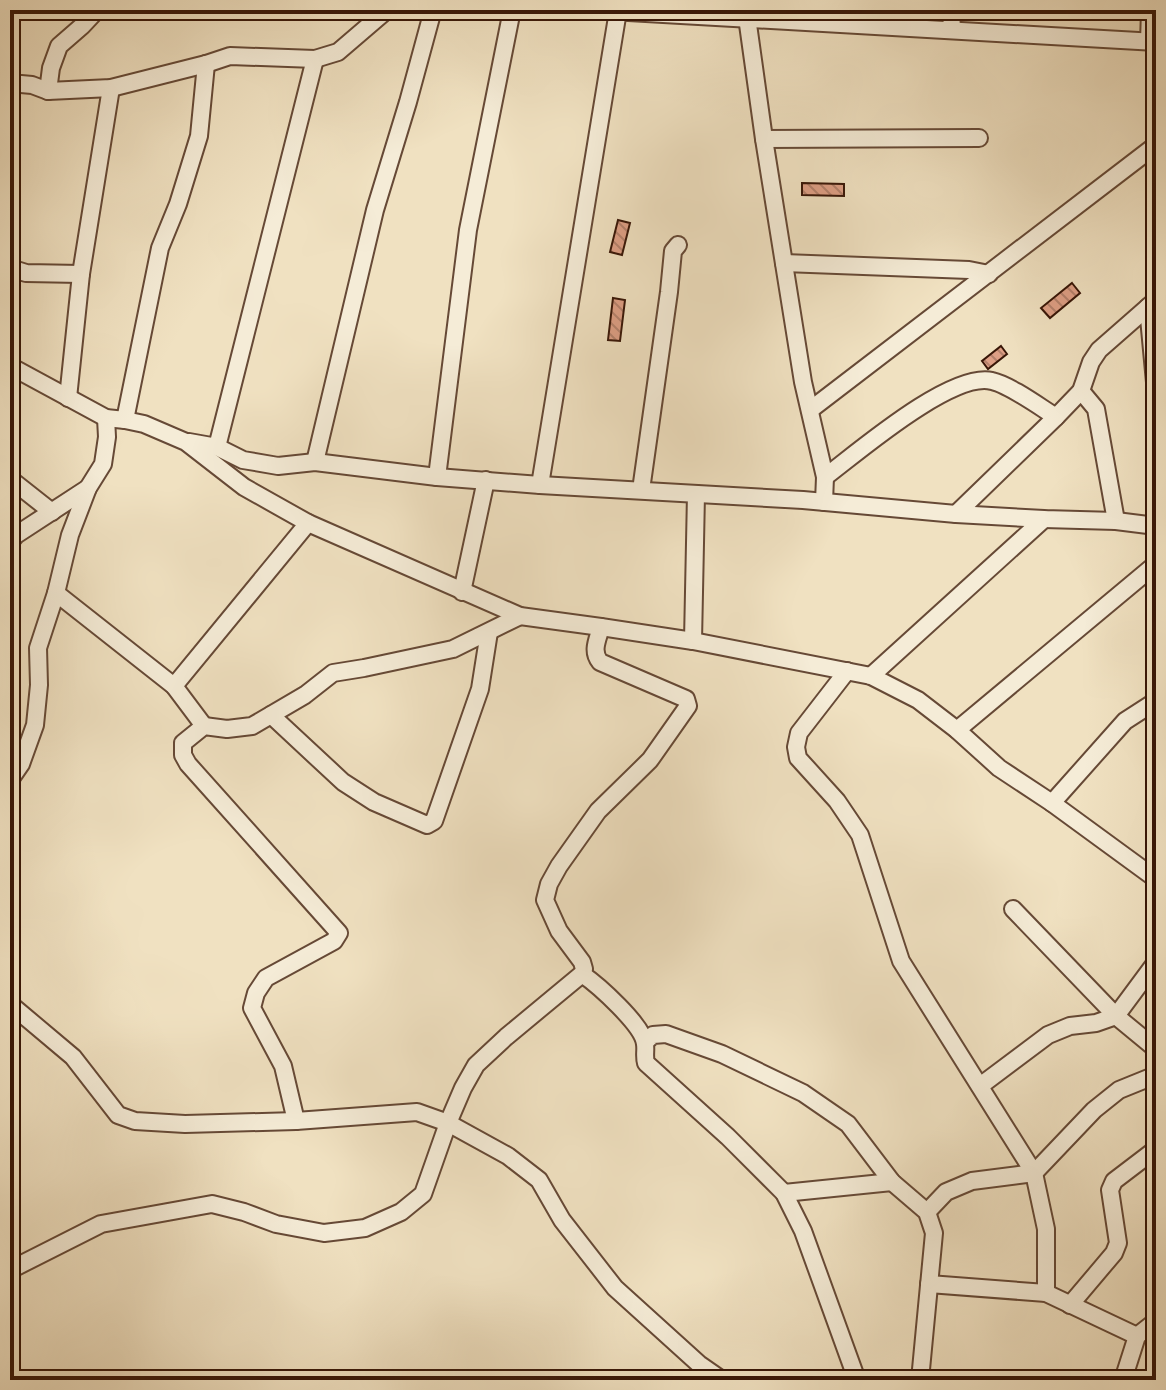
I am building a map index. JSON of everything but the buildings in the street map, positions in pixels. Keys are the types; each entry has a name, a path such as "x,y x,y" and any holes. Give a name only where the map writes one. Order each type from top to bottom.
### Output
{"street":[{"path":"48,91 51,68 59,46 97,10"},
{"path":"10,83 32,85 48,91 111,88 230,56 315,59 338,52 387,10"},
{"path":"315,462 375,210 433,10"},
{"path":"437,477 468,230 512,10"},
{"path":"593,10 747,14 1152,42 1150,10"},
{"path":"951,10 952,30"},
{"path":"540,485 618,11"},
{"path":"747,14 803,382 825,477 824,502"},
{"path":"217,447 315,59"},
{"path":"125,420 160,248 178,204 199,136 206,64"},
{"path":"68,398 81,274 111,88"},
{"path":"764,139 979,138"},
{"path":"810,410 1156,145"},
{"path":"641,490 673,251 678,245"},
{"path":"784,263 969,270 989,274"},
{"path":"10,268 26,273 81,274"},
{"path":"956,514 1081,391 1091,362 1099,350 1152,303"},
{"path":"1152,303 1156,393"},
{"path":"10,366 106,418 144,424 186,442 217,447 243,460 278,466 315,462 437,477 540,485 1156,526"},
{"path":"825,477 926,401 967,382 995,381 1056,417"},
{"path":"1081,391 1096,409 1116,521"},
{"path":"10,780 15,763 35,725 39,685 38,648 70,535 88,488 103,464 106,418"},
{"path":"186,442 244,487 308,523 520,616 693,641 871,676 918,700 999,768 1156,879"},
{"path":"462,592 486,480"},
{"path":"10,482 52,512"},
{"path":"10,542 88,488"},
{"path":"693,641 696,494"},
{"path":"871,676 1044,519"},
{"path":"174,686 308,523"},
{"path":"957,730 1156,564"},
{"path":"56,593 174,686 204,726 227,729 252,726 305,695 333,673 453,649 520,616"},
{"path":"10,1270 101,1224 212,1204 276,1224 324,1233 365,1228 401,1212 423,1194 448,1123 476,1065 582,974 582,962 559,931 545,900 549,884 598,811 650,760 688,706 686,699 600,662 595,656 595,648 601,627"},
{"path":"271,715 343,782 374,802 431,824 480,689 489,632"},
{"path":"847,671 799,733 796,747 798,758 837,801 860,835 901,961 1034,1173 1046,1229 1046,1293"},
{"path":"1052,803 1125,721 1156,701"},
{"path":"204,726 183,743 183,755 188,764 339,933 334,941 266,978 256,993 252,1008 283,1066 296,1121"},
{"path":"1013,909 1116,1016 1156,1049"},
{"path":"980,1086 1048,1035 1070,1026 1096,1023 1116,1016 1156,962"},
{"path":"582,974 599,985 633,1023 645,1042 646,1063 784,1193 803,1231 857,1380"},
{"path":"10,1004 73,1057 118,1115 135,1121 185,1124 296,1121 417,1112 448,1123 508,1156 539,1180 562,1220 615,1288 699,1364 722,1380"},
{"path":"645,1042 653,1035 666,1034 722,1054 803,1093 848,1124 892,1182 927,1212 934,1233 920,1380"},
{"path":"927,1212 946,1192 972,1181 1034,1173 1094,1110 1119,1090 1156,1075"},
{"path":"1070,1305 1114,1253 1118,1243 1111,1185 1156,1149"},
{"path":"784,1193 892,1182"},
{"path":"929,1284 1046,1293 1137,1336"},
{"path":"1123,1380 1137,1336 1156,1321"}]}
